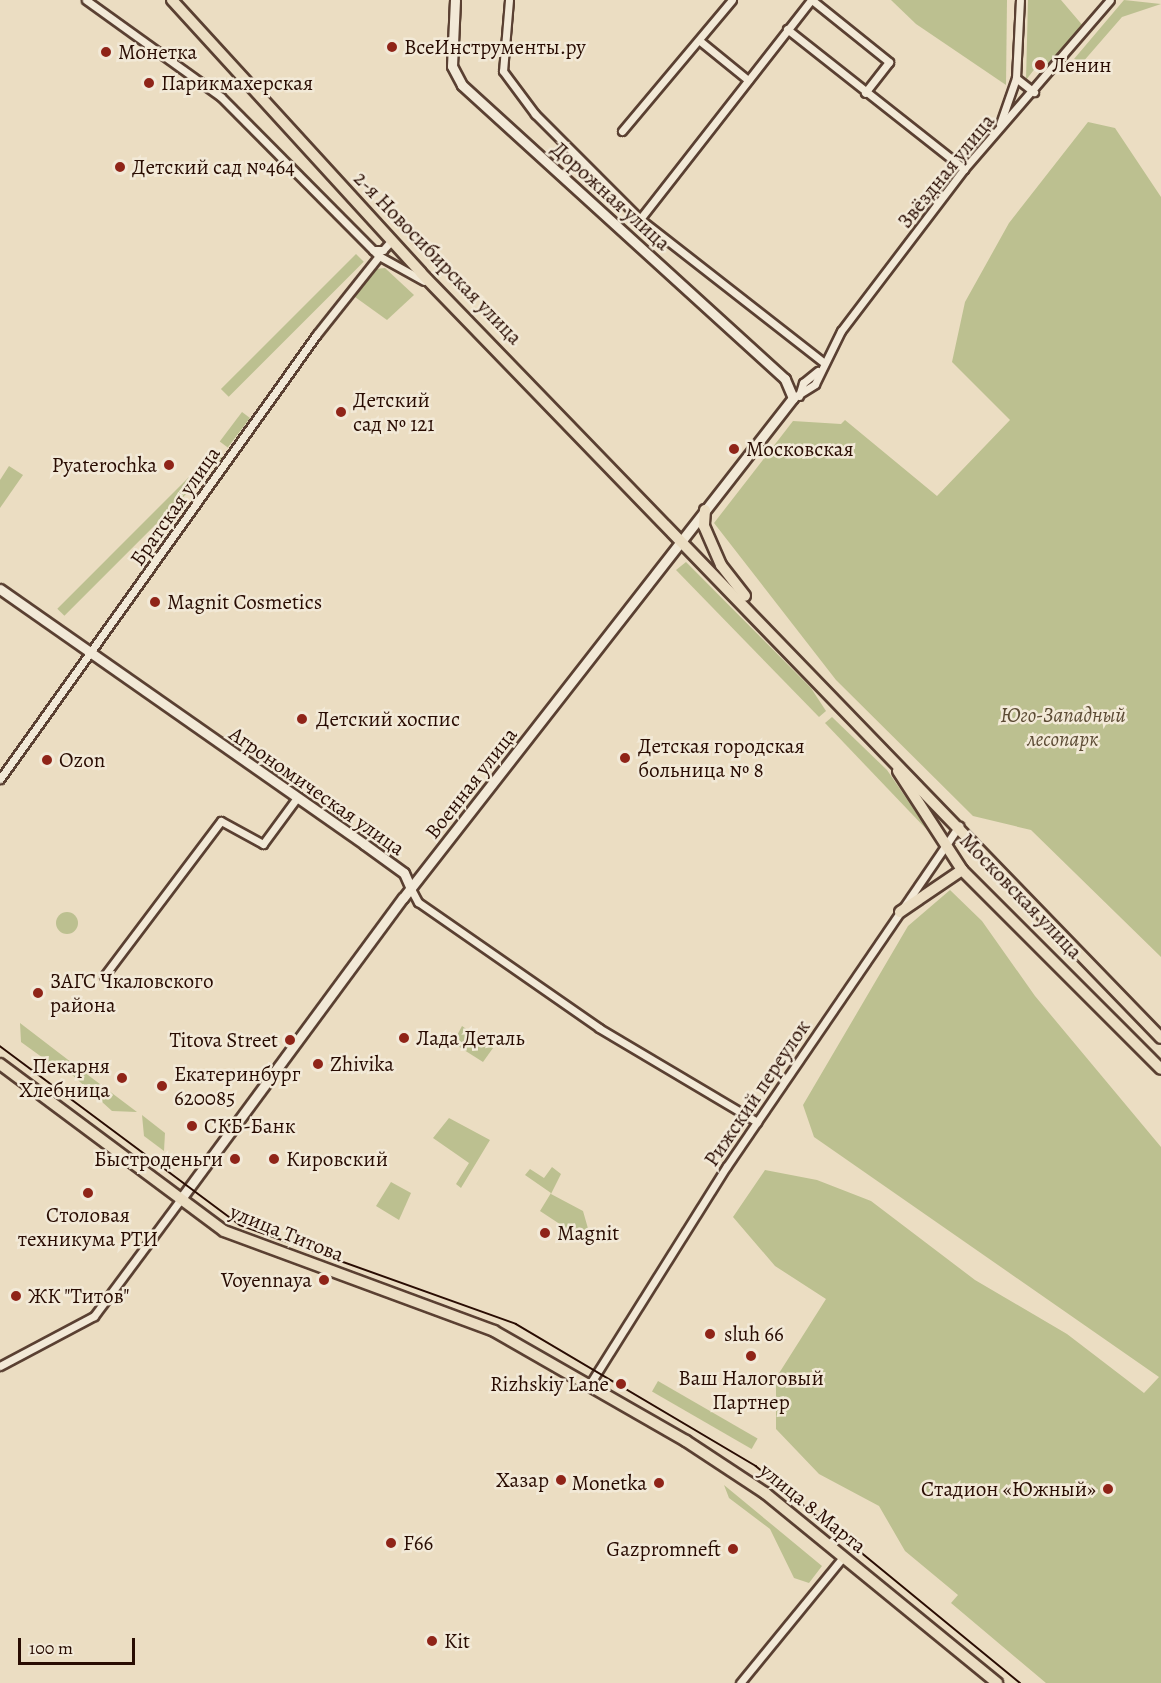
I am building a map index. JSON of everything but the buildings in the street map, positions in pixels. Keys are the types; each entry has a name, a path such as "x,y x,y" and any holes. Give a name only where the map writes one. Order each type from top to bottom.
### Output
{"main road":[{"name":"2-я Новосибирская улица","path":"172,0 392,241 682,539"},
{"path":"705,510 704,526 721,565 752,612"},
{"name":"Московская улица","path":"682,539 1161,1038"},
{"name":"Московская улица","path":"871,735 916,796 944,848 962,870 1161,1069"},
{"path":"900,912 962,870"},
{"name":"улица Титова","path":"0,1064 180,1200 232,1234 494,1331 590,1384"},
{"name":"улица 8 Марта","path":"590,1384 748,1480 997,1683"}],"street":[{"path":"86,0 221,97 376,253 436,287"},
{"name":"Дорожная улица","path":"454,0 452,66 462,85 778,372 796,397"},
{"path":"509,0 503,71 535,114 640,219 822,361"},
{"path":"622,131 700,41 732,0"},
{"path":"640,219 811,0 890,62 865,93"},
{"path":"1000,124 1016,78 1020,0"},
{"name":"Звёздная улица","path":"815,384 822,361 964,170 1000,124 1034,92 1110,0"},
{"path":"787,29 964,170"},
{"path":"700,41 748,80"},
{"path":"1016,78 1034,92"},
{"path":"376,253 392,241"},
{"name":"Братская улица","path":"0,779 376,253"},
{"name":"Военная улица","path":"180,1200 411,889 682,539 796,397 807,379 818,371"},
{"name":"Военная улица","path":"796,397 815,384"},
{"name":"Агрономическая улица","path":"0,590 404,873 418,902 607,1033 757,1122"},
{"path":"104,976 221,820 263,844 296,799"},
{"name":"Рижский переулок","path":"590,1384 757,1122 959,826"},
{"path":"0,1366 94,1316 180,1200"},
{"path":"740,1683 843,1557"}],"green space":[{"path":"891,0 1007,0 1006,85 916,24"},
{"path":"1028,0 1061,0 1084,27 1033,84 1044,64 1040,62 1026,80"},
{"path":"1124,0 1161,4 1122,17 1082,63 1074,59"},
{"name":"Юго-Западный лесопарк","path":"1088,122 1115,128 1161,197 1161,957 1031,830 973,816 836,680 714,523 793,421 841,424 845,420 937,496 1010,420 952,362 965,302 1009,223"},
{"path":"356,254 364,262 229,397 221,389"},
{"path":"385,268 414,295 387,320 355,297 376,269"},
{"path":"242,412 250,418 228,448 220,442"},
{"path":"215,451 222,458 64,616 57,609"},
{"path":"9,466 23,475 0,508 0,480"},
{"path":"686,562 811,688 826,711 819,717 676,570"},
{"path":"832,717 887,770 930,833 825,723"},
{"path":"950,890 982,921 1035,996 1161,1147 1161,1683 1046,1683 951,1603 958,1595 905,1551 879,1506 819,1474 776,1429 776,1378 826,1299 775,1266 733,1217 765,1170 817,1180 871,1201 975,1280 1067,1334 1144,1393 1159,1377 814,1137 803,1105 908,926"},
{"path":"67,912 75,915 78,923 75,931 67,934 59,931 56,923 59,915"},
{"path":"20,1023 137,1112 112,1111 58,1062 50,1063 21,1042"},
{"path":"462,1026 493,1048 483,1062 453,1043"},
{"path":"142,1115 165,1133 164,1151 144,1136"},
{"path":"449,1118 490,1140 461,1188 456,1184 469,1163 433,1138"},
{"path":"552,1167 561,1174 551,1194 583,1211 593,1246 540,1211 551,1193 525,1175 530,1169 544,1178"},
{"path":"391,1182 411,1193 399,1220 376,1206"},
{"path":"658,1381 758,1438 752,1449 652,1391"},
{"path":"724,1485 822,1566 809,1583 794,1578 770,1529 729,1498"}],"tram line":[{"path":"0,1046 240,1225 516,1324 756,1466 1020,1683"}],"place":[{"name":"ВсеИнструменты.ру","path":"392,47"},
{"name":"Монетка","path":"106,52"},
{"name":"Ленин","path":"1040,65"},
{"name":"Парикмахерская","path":"149,83"},
{"name":"Детский сад №464","path":"120,167"},
{"name":"Детский сад № 121","path":"341,412"},
{"name":"Московская","path":"734,449"},
{"name":"Pyaterochka","path":"169,465"},
{"name":"Magnit Cosmetics","path":"155,602"},
{"name":"Детский хоспис","path":"302,719"},
{"name":"Детская городская больница № 8","path":"625,758"},
{"name":"Ozon","path":"47,760"},
{"name":"ЗАГС Чкаловского района","path":"38,993"},
{"name":"Лада Деталь","path":"404,1038"},
{"name":"Titova Street","path":"290,1040"},
{"name":"Zhivika","path":"318,1064"},
{"name":"Пекарня Хлебница","path":"122,1078"},
{"name":"Екатеринбург 620085","path":"162,1086"},
{"name":"СКБ-Банк","path":"192,1126"},
{"name":"Быстроденьги","path":"235,1159"},
{"name":"Кировский","path":"274,1159"},
{"name":"Столовая техникума РТИ","path":"88,1193"},
{"name":"Magnit","path":"545,1233"},
{"name":"Voyennaya","path":"324,1280"},
{"name":"ЖК \"Титов\"","path":"16,1296"},
{"name":"sluh 66","path":"710,1334"},
{"name":"Ваш Налоговый Партнер","path":"751,1356"},
{"name":"Rizhskiy Lane","path":"621,1384"},
{"name":"Хазар","path":"561,1480"},
{"name":"Monetka","path":"659,1483"},
{"name":"Стадион «Южный»","path":"1108,1489"},
{"name":"F66","path":"391,1543"},
{"name":"Gazpromneft","path":"733,1549"},
{"name":"Kit","path":"432,1641"}]}
